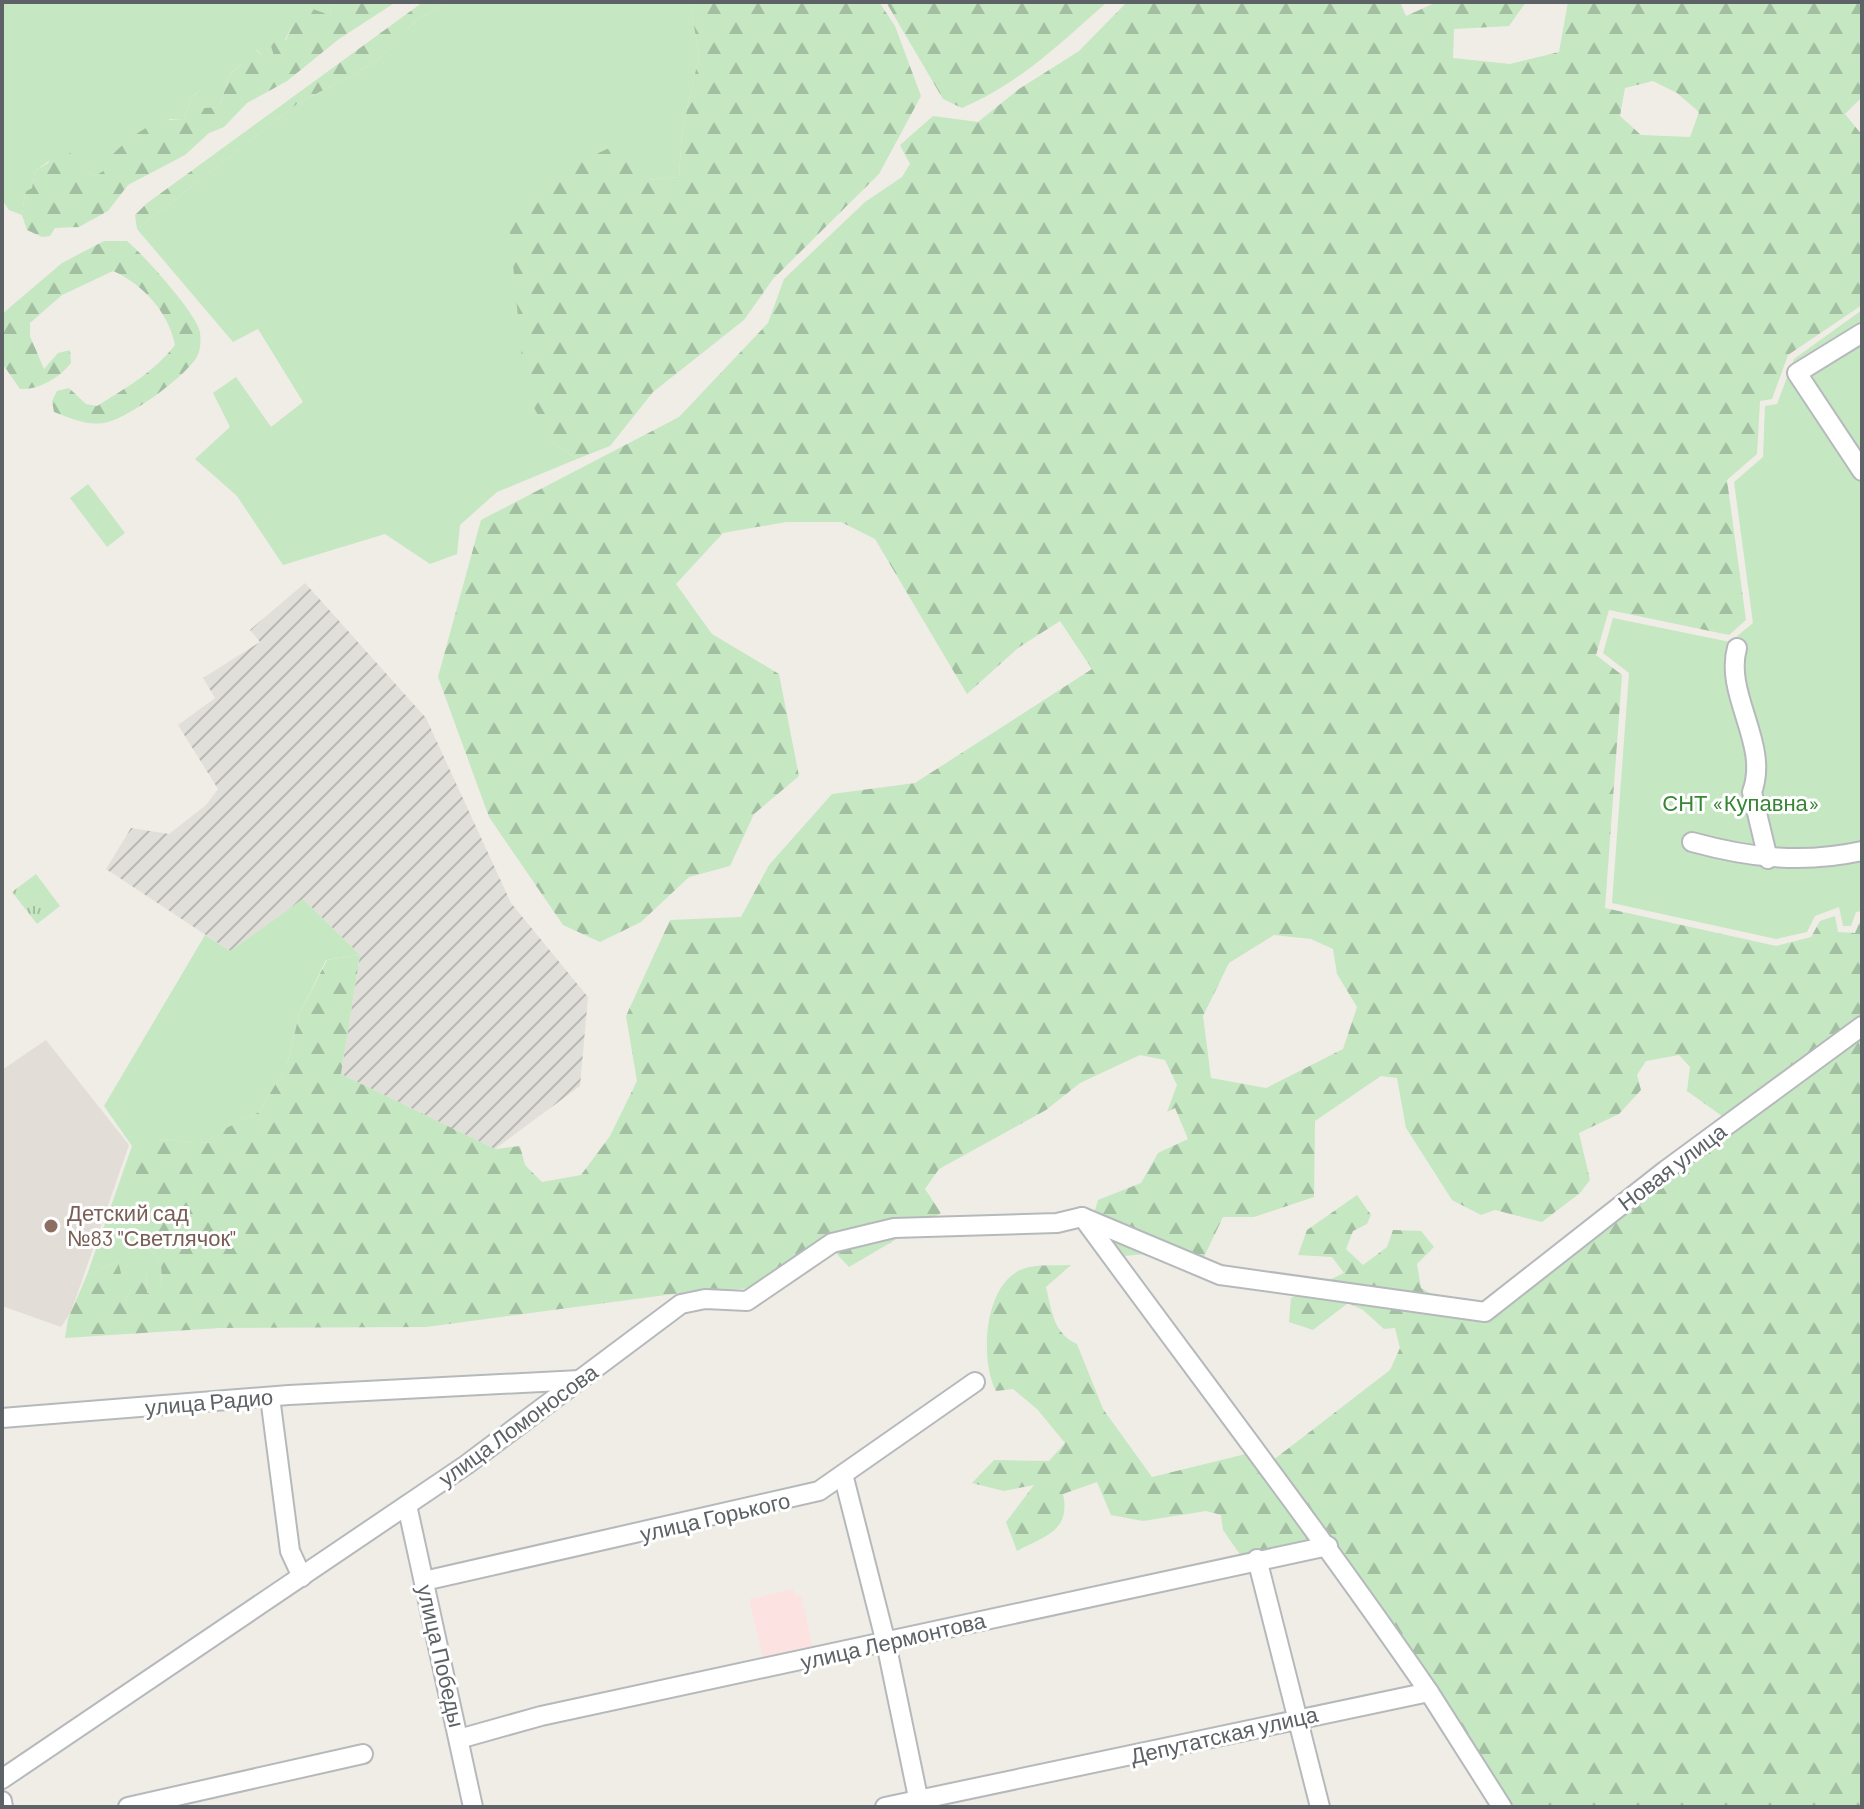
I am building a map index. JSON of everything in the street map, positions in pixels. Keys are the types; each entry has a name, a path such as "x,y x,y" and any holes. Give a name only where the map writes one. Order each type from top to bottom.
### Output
{"street":[{"path":"1862,333 1797,373 1862,471"},
{"path":"1737,648 1733,662 1753,737 1755,784 1752,792 1768,859"},
{"path":"1692,842 1768,859 1826,859 1862,851"},
{"name":"Новая улица","path":"1082,1217 1220,1275 1485,1312 1666,1170 1862,1026"},
{"path":"1082,1217 1254,1452 1328,1546 1429,1692 1502,1807"},
{"name":"улица Ломоносова","path":"2,1779 407,1505 681,1304 705,1299 747,1301 832,1243 894,1228 1042,1224 1082,1217"},
{"name":"улица Радио","path":"2,1418 270,1397 580,1380"},
{"name":"улица Горького","path":"424,1581 819,1491 844,1478 975,1382"},
{"path":"270,1397 290,1551 302,1577"},
{"path":"844,1478 886,1643 919,1803"},
{"name":"улица Победы","path":"407,1505 473,1807"},
{"name":"улица Лермонтова","path":"459,1739 541,1716 1328,1546"},
{"path":"1257,1559 1320,1807"},
{"name":"Депутатская улица","path":"885,1807 919,1803 1298,1718 1429,1692"},
{"path":"128,1807 363,1754"},
{"path":"2,1801 3,1807"}],"shaded area":[{"path":"305,583 426,718 511,903 588,997 580,1086 495,1149 341,1074 360,955 303,899 230,951 106,869 131,828 169,834 206,805 218,789 178,725 215,698 203,678 260,642 250,630"},
{"name":"Детский сад №83 \"Светлячок\"","path":"46,1040 129,1145 71,1312 61,1327 2,1306 2,1070"},
{"path":"793,1589 795,1596 801,1595 814,1653 764,1664 749,1599"}],"green space":[{"path":"2,2 327,2 332,16 292,25 276,59 267,61 257,50 230,74 219,107 203,108 197,93 191,97 184,119 170,119 101,174 93,176 65,149 35,171 32,188 25,193 22,215 9,210 2,200"},
{"path":"327,2 396,2 339,39 287,81 247,103 224,127 209,133 185,155 128,185 108,211 79,227 55,228 50,236 42,237 27,230 22,215 25,192 32,188 35,171 48,163 57,149 65,148 93,176 99,173 108,159 142,130 161,122 184,119 191,97 198,93 203,108 219,107 230,74 242,64 249,49 256,50 267,60 275,59 270,43 286,40 292,25 310,8 332,16"},
{"path":"423,2 447,2 417,20 376,62 297,104 137,229 135,215 146,204"},
{"path":"447,2 690,2 699,56 682,132 679,177 647,180 553,443 577,459 497,492 460,525 457,554 430,564 385,534 283,565 237,496 195,459 230,427 213,393 236,377 271,427 303,402 258,329 233,342 137,229 297,104 376,62 417,20"},
{"path":"690,2 879,2 895,26 921,96 879,174 773,279 744,320 653,392 610,446 577,459 553,443 525,391 508,212 556,173 622,142 647,180 679,177 682,132 699,56"},
{"path":"886,2 1107,2 1021,74 962,108 943,99"},
{"path":"1127,2 1400,2 1406,16 1437,2 1526,2 1509,26 1454,29 1453,58 1510,64 1559,52 1568,2 1862,2 1862,97 1845,114 1862,135 1862,305 1788,355 1772,399 1760,401 1757,454 1727,480 1746,620 1729,635 1609,610 1596,655 1622,675 1605,908 1776,946 1811,937 1820,921 1835,916 1838,932 1855,933 1862,917 1862,1023 1729,1121 1687,1091 1690,1067 1679,1055 1646,1061 1637,1075 1641,1090 1619,1114 1579,1133 1590,1180 1580,1193 1542,1222 1495,1210 1481,1215 1452,1200 1406,1128 1397,1078 1381,1076 1315,1121 1314,1197 1254,1217 1223,1217 1203,1259 1156,1253 1124,1256 1093,1217 1098,1200 1141,1183 1158,1153 1188,1139 1175,1108 1167,1112 1177,1085 1165,1060 1140,1055 1080,1083 1046,1110 939,1169 925,1189 941,1213 849,1267 834,1251 779,1286 673,1294 426,1327 220,1328 65,1338 68,1319 87,1275 118,1261 121,1273 111,1292 125,1300 146,1268 147,1293 162,1293 161,1263 144,1241 133,1205 138,1148 158,1140 214,1143 222,1130 259,1112 287,1065 299,1015 327,960 360,955 341,1074 495,1149 520,1146 525,1165 542,1182 581,1175 610,1136 637,1081 626,1016 670,920 741,917 769,865 832,794 915,783 1092,669 1060,621 1018,648 967,694 875,539 841,522 786,522 723,533 676,584 712,634 779,674 799,776 754,814 730,866 689,877 641,922 600,942 563,925 489,817 438,677 481,520 679,417 768,323 784,279 865,202 902,177 910,164 900,145 933,116 978,122 1019,89 1079,51","holes":["1653,81 1677,93 1699,112 1690,137 1641,135 1620,116 1625,88","1274,935 1311,939 1333,949 1337,974 1357,1007 1343,1049 1266,1088 1211,1078 1203,1016 1229,963"]},
{"path":"104,241 127,241 144,258 197,323 200,343 196,358 178,378 129,413 94,424 54,412 52,401 57,391 69,388 86,404 97,406 158,363 175,345 167,322 153,301 113,271 62,295 30,323 30,336 44,369 58,353 70,350 71,363 48,382 27,389 20,389 2,363 2,314 62,263"},
{"name":"СНТ «Купавна»","path":"1862,310 1862,911 1856,912 1851,926 1843,926 1839,907 1815,916 1807,932 1776,939 1612,903 1629,673 1603,653 1613,618 1730,642 1753,623 1734,482 1763,457 1765,406 1777,404 1794,359"},
{"path":"88,484 125,533 107,547 70,498"},
{"path":"36,874 60,906 37,924 12,892"},
{"path":"303,899 360,955 326,960 299,1015 287,1065 259,1112 222,1130 214,1143 158,1140 133,1205 144,1241 161,1263 162,1293 147,1293 146,1270 124,1301 110,1292 118,1261 87,1275 132,1146 104,1106 205,935 230,951"},
{"path":"1862,1034 1862,1807 1497,1807 1329,1555 1248,1566 1223,1530 1221,1515 1206,1511 1143,1521 1111,1515 1097,1482 1063,1494 1063,1516 1054,1531 1017,1551 1006,1522 1034,1485 1004,1491 972,1483 994,1460 1049,1461 1065,1443 1037,1409 1013,1389 996,1391 991,1377 987,1341 989,1322 1001,1287 1012,1275 1026,1268 1071,1265 1046,1287 1055,1320 1063,1334 1077,1344 1103,1409 1152,1477 1254,1452 1272,1461 1390,1370 1400,1348 1395,1328 1384,1329 1363,1310 1348,1303 1313,1330 1289,1322 1291,1298 1344,1273 1332,1257 1298,1255 1307,1230 1357,1195 1371,1215 1367,1224 1353,1231 1346,1249 1363,1265 1387,1247 1393,1230 1421,1231 1434,1247 1417,1264 1421,1288 1477,1319"}],"place":[{"name":"Детский сад №83 \"Светлячок\"","path":"51,1226"}]}
